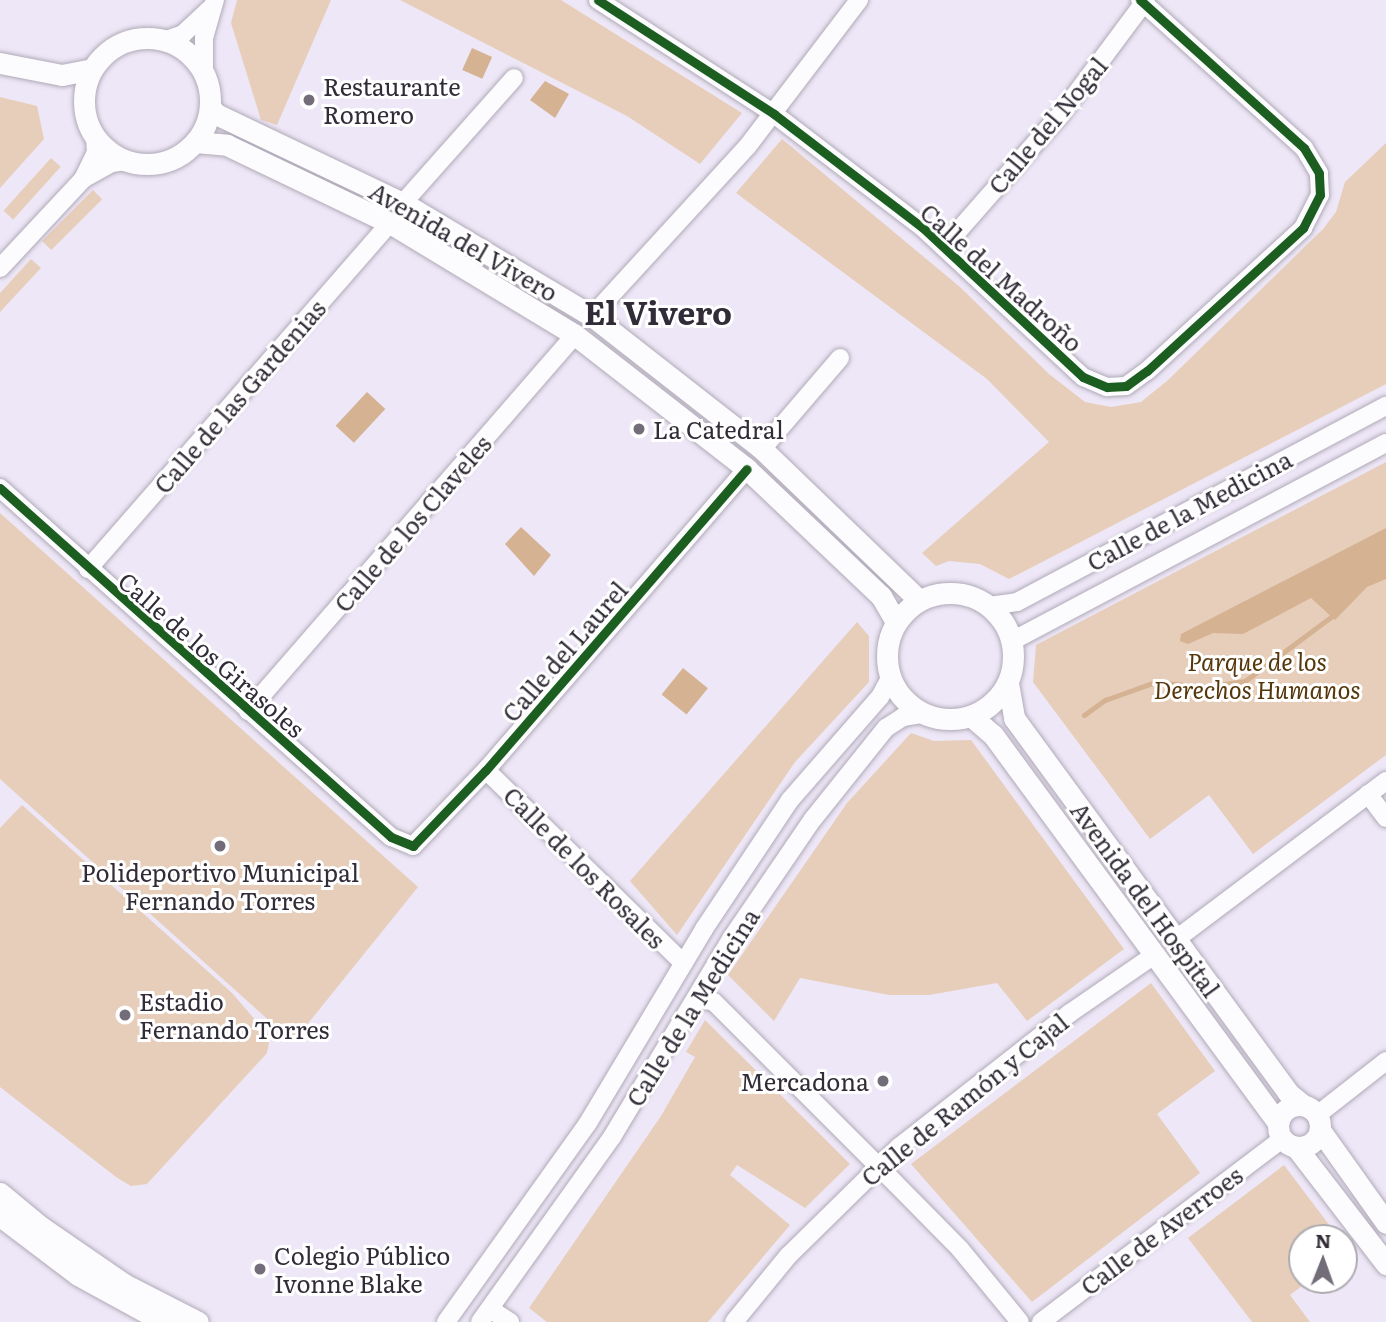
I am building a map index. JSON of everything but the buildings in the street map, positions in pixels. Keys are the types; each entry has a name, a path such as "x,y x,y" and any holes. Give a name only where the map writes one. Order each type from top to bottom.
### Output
{"main road":[{"path":"39,73 60,84 83,106 95,138 127,161 152,164 176,158 195,142 210,107 204,72 188,53 166,40 145,37 124,42 106,53 92,69 83,106"},
{"path":"0,63 39,73 69,75 92,69"},
{"name":"Avenida del Vivero","path":"210,107 216,114 402,203 592,316 762,449 919,600"},
{"name":"Avenida del Vivero","path":"195,142 227,145 390,223 575,335 747,469 881,596 896,622"},
{"path":"952,593 989,606 1012,641 1007,683 993,703 971,716 947,720 923,714 903,699 890,678 886,654 896,622 919,600 952,593"},
{"name":"Avenida del Hospital","path":"1007,683 1014,718 1288,1093 1313,1117 1386,1223"},
{"name":"Avenida del Hospital","path":"971,716 993,735 1153,956 1270,1106 1285,1137 1386,1264"},
{"path":"1287,1109 1313,1117 1312,1144 1285,1137 1287,1109"},
{"path":"0,1193 41,1227 124,1284 198,1322"},
{"path":"0,1216 78,1275 164,1322"}],"street":[{"name":"Calle del Madroño","path":"598,0 774,114 944,247 1083,377 1107,387 1126,386 1303,228 1320,195 1320,173 1304,148 1143,1"},
{"path":"592,316 691,213 774,114 859,0"},
{"name":"Calle del Nogal","path":"944,247 1061,114 1143,1"},
{"path":"166,40 183,34 213,4"},
{"path":"204,72 204,38 213,4"},
{"path":"402,203 514,78"},
{"path":"83,179 96,152 95,138"},
{"path":"0,268 83,179 104,167 127,161"},
{"name":"Calle de las Gardenias","path":"88,569 390,223"},
{"name":"Calle de los Claveles","path":"248,711 575,335"},
{"path":"762,449 840,358"},
{"name":"Calle de la Medicina","path":"989,606 1017,602 1386,406"},
{"name":"Calle de la Medicina","path":"1012,641 1386,443"},
{"name":"Calle del Laurel","path":"402,845 424,840 747,469"},
{"name":"Calle de los Girasoles","path":"0,488 88,569 402,845"},
{"path":"446,1322 588,1123 683,963 790,800 880,696 890,678"},
{"name":"Calle de la Medicina","path":"485,1315 558,1217 798,841 886,728 903,717 923,714"},
{"name":"Calle de los Rosales","path":"486,770 683,963"},
{"path":"1175,940 1386,781"},
{"path":"1368,794 1386,818"},
{"name":"Calle de Ramón y Cajal","path":"734,1322 788,1256 877,1167 1070,1013 1153,956"},
{"path":"697,998 714,1002 960,1249 1020,1322"},
{"path":"1313,1117 1386,1061"},
{"name":"Calle de Averroes","path":"1041,1322 1285,1137"},
{"path":"485,1315 510,1322"}],"green space":[{"path":"237,0 331,0 277,125 261,120 231,23"},
{"path":"400,0 561,0 742,113 700,164 627,116"},
{"path":"0,97 37,106 44,139 0,188"},
{"path":"782,139 960,287 1049,374 1085,402 1111,407 1141,402 1167,381 1323,229 1336,212 1345,182 1386,143 1386,384 1009,579 980,564 949,561 936,566 922,553 1049,442 987,379 736,193"},
{"path":"51,158 61,167 13,219 3,211"},
{"path":"93,190 102,199 51,250 42,241"},
{"path":"31,259 41,268 0,312 0,293"},
{"name":"Parque de los Derechos Humanos","path":"1386,462 1386,755 1253,854 1209,795 1150,839 1033,682 1036,645"},
{"path":"0,513 418,887 293,1042 0,779"},
{"path":"857,622 869,636 869,682 795,762 677,935 630,881"},
{"path":"911,733 934,741 971,740 1124,949 1027,1021 997,983 929,995 889,995 800,978 774,1021 728,975 847,803"},
{"name":"Estadio Fernando Torres","path":"22,805 232,993 270,1037 267,1053 147,1184 131,1186 116,1177 0,1087 0,828"},
{"path":"1151,983 1215,1071 1157,1114 1200,1173 1032,1302 911,1164"},
{"path":"705,1020 850,1164 805,1208 737,1165 730,1175 790,1225 708,1322 547,1322 529,1308 661,1116 695,1057 686,1052"},
{"path":"1284,1165 1328,1224 1288,1224 1288,1294 1291,1294 1310,1322 1252,1322 1188,1238"}],"shaded area":[{"path":"472,48 492,57 482,79 462,70"},
{"path":"545,81 569,94 555,118 530,100"},
{"path":"367,392 385,409 354,443 336,426"},
{"path":"521,527 551,555 534,576 505,544"},
{"path":"1386,528 1386,579 1367,587 1335,620 1311,598 1243,634 1213,633 1188,644 1180,641 1181,634"},
{"path":"683,668 708,688 686,715 662,694"}],"waterway":[{"path":"1084,715 1105,700 1155,682 1205,687 1245,681 1331,617"}],"cycle path":[{"path":"598,0 774,114 922,227 1083,377 1107,387 1126,386 1147,371 1303,228 1320,195 1319,173 1304,148 1140,0"},
{"path":"0,488 391,837 413,846 486,770 747,469"}],"place":[{"name":"Restaurante Romero","path":"309,100"},
{"name":"La Catedral","path":"639,429"},
{"name":"Polideportivo Municipal Fernando Torres","path":"220,846"},
{"name":"Estadio Fernando Torres","path":"125,1015"},
{"name":"Mercadona","path":"883,1081"},
{"name":"Colegio Público Ivonne Blake","path":"260,1269"}],"district":[{"name":"El Vivero","path":"658,311"}]}
